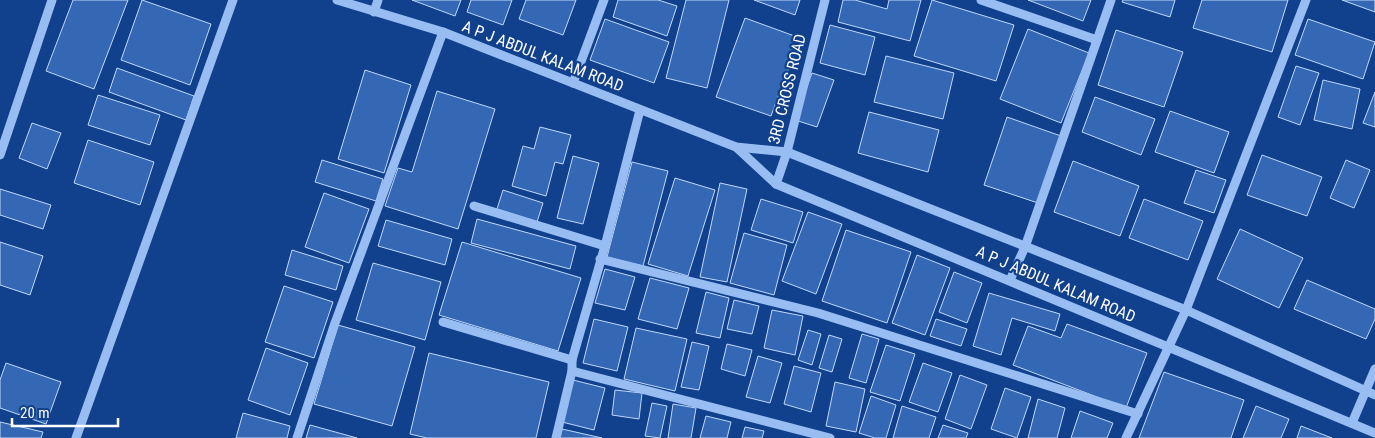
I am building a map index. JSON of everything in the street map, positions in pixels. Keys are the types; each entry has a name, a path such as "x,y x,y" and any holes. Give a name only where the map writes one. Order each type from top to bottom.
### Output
{"street":[{"path":"0,155 52,0"},
{"path":"76,438 233,0"},
{"name":"A P J ABDUL KALAM ROAD","path":"336,0 442,32 736,147 787,152 1186,310 1375,395"},
{"path":"374,12 378,0"},
{"path":"574,83 604,0"},
{"name":"3RD CROSS ROAD","path":"776,184 787,152 825,0"},
{"path":"981,0 1097,40"},
{"path":"1010,280 1025,247 1112,0"},
{"path":"1126,438 1186,310 1306,0"},
{"path":"297,438 335,323 442,32"},
{"path":"556,438 572,371 572,360 605,246 640,110"},
{"name":"A P J ABDUL KALAM ROAD","path":"736,147 776,184 1375,433"},
{"path":"474,206 605,246"},
{"path":"600,259 818,313 1138,414"},
{"path":"443,322 572,360"},
{"path":"1352,423 1375,369"},
{"path":"572,371 830,438"}],"building":[{"path":"73,0 128,0 94,89 46,71"},
{"path":"142,0 211,24 190,85 121,60"},
{"path":"412,0 461,0 455,16"},
{"path":"471,0 512,0 503,25 467,12"},
{"path":"526,0 576,0 563,35 519,19"},
{"path":"618,0 658,0 677,6 667,36 613,17"},
{"path":"686,0 729,0 707,88 666,78"},
{"path":"754,0 800,0 795,15"},
{"path":"843,0 855,0 887,9 889,0 921,0 910,41 838,22"},
{"path":"932,0 1014,25 996,81 914,56"},
{"path":"1028,0 1091,0 1083,21"},
{"path":"1123,0 1175,0 1170,17 1122,2"},
{"path":"1202,0 1288,0 1272,52 1193,28"},
{"path":"1342,0 1375,0 1375,12"},
{"path":"745,18 800,38 771,116 716,97"},
{"path":"605,19 669,42 654,83 590,60"},
{"path":"1308,19 1375,42 1363,79 1295,55"},
{"path":"830,25 875,37 865,75 820,63"},
{"path":"1028,29 1089,53 1061,123 1000,99"},
{"path":"1116,30 1183,52 1164,107 1098,85"},
{"path":"886,56 954,73 943,119 874,102"},
{"path":"1296,66 1319,73 1300,125 1278,117"},
{"path":"117,68 194,96 186,120 109,92"},
{"path":"365,70 411,85 384,173 338,159"},
{"path":"812,73 834,80 817,127 795,120"},
{"path":"1323,80 1360,89 1352,129 1314,120"},
{"path":"437,91 495,109 458,229 385,206 398,168 412,172"},
{"path":"1375,92 1375,127 1363,123"},
{"path":"98,95 160,115 150,145 88,125"},
{"path":"1095,97 1155,119 1141,155 1082,132"},
{"path":"1170,111 1229,132 1214,173 1155,152"},
{"path":"869,112 939,130 928,172 858,153"},
{"path":"1007,117 1061,136 1038,203 984,185"},
{"path":"32,123 61,133 47,169 19,158"},
{"path":"540,127 571,135 563,164 555,162 546,196 512,186 523,146 534,149"},
{"path":"88,140 154,162 140,205 74,183"},
{"path":"1262,155 1322,177 1307,216 1247,195"},
{"path":"573,156 599,163 583,224 557,218"},
{"path":"322,160 383,179 376,201 315,182"},
{"path":"1346,160 1370,170 1354,208 1330,198"},
{"path":"1073,161 1139,186 1120,236 1054,212"},
{"path":"632,162 668,171 643,266 607,257"},
{"path":"1196,170 1226,180 1214,213 1184,203"},
{"path":"675,178 715,190 688,276 648,264"},
{"path":"720,183 747,189 727,282 700,277"},
{"path":"0,189 51,205 43,229 0,215"},
{"path":"503,190 543,203 537,222 497,209"},
{"path":"324,193 369,209 349,263 305,247"},
{"path":"761,199 803,212 793,243 751,230"},
{"path":"1144,199 1203,221 1188,260 1129,238"},
{"path":"808,212 842,224 816,294 782,281"},
{"path":"477,219 576,246 570,269 471,243"},
{"path":"386,220 452,239 445,265 378,246"},
{"path":"1240,229 1303,258 1279,308 1217,279"},
{"path":"846,230 911,252 887,323 822,301"},
{"path":"744,233 787,245 774,295 730,283"},
{"path":"0,242 43,256 30,295 0,285"},
{"path":"462,242 581,278 558,351 439,315"},
{"path":"292,250 343,266 336,290 285,275"},
{"path":"917,255 950,268 925,335 892,323"},
{"path":"373,263 441,282 425,340 356,320"},
{"path":"605,269 635,277 625,310 595,303"},
{"path":"954,272 982,283 967,323 939,312"},
{"path":"650,278 689,288 677,329 638,319"},
{"path":"1307,280 1375,309 1375,319 1366,339 1294,309"},
{"path":"284,286 333,302 314,358 265,342"},
{"path":"706,292 729,298 720,338 696,333"},
{"path":"989,293 1060,314 1055,331 1012,318 1001,355 973,346"},
{"path":"734,300 759,306 752,334 727,329"},
{"path":"772,310 803,316 795,355 764,348"},
{"path":"594,319 628,327 617,371 583,363"},
{"path":"936,319 967,329 961,346 930,336"},
{"path":"1067,324 1147,353 1126,408 1013,365 1028,326 1061,338"},
{"path":"338,325 415,347 392,426 314,404"},
{"path":"636,328 687,339 675,391 624,379"},
{"path":"808,330 821,334 812,365 798,360"},
{"path":"862,334 879,339 866,383 849,378"},
{"path":"829,335 842,339 832,372 819,368"},
{"path":"692,342 709,346 699,390 681,387"},
{"path":"727,344 752,350 745,376 721,369"},
{"path":"886,345 915,354 900,401 870,392"},
{"path":"266,348 308,363 290,415 248,400"},
{"path":"429,353 549,382 536,438 427,438 410,434"},
{"path":"758,356 782,363 770,403 746,397"},
{"path":"6,363 61,382 46,424 0,408 0,380"},
{"path":"923,363 952,373 938,412 909,402"},
{"path":"794,366 821,373 811,412 784,404"},
{"path":"1164,372 1244,400 1231,438 1139,438"},
{"path":"960,375 987,385 971,429 945,419"},
{"path":"573,380 605,388 594,430 562,422"},
{"path":"835,382 865,389 856,432 826,426"},
{"path":"1005,388 1031,397 1017,438 991,429"},
{"path":"615,390 642,393 639,419 612,415"},
{"path":"871,396 896,405 886,438 875,438 859,433"},
{"path":"1038,399 1065,408 1057,438 1028,438"},
{"path":"652,403 667,406 660,438 645,436"},
{"path":"673,404 696,408 691,438 668,438"},
{"path":"902,406 936,417 929,438 893,438"},
{"path":"1256,406 1289,419 1281,438 1243,438"},
{"path":"1080,411 1113,423 1107,438 1071,438"},
{"path":"243,413 290,426 287,438 236,438"},
{"path":"706,416 731,422 727,438 700,438"},
{"path":"0,422 43,432 41,438 0,438"},
{"path":"310,425 357,438 306,438"},
{"path":"943,425 968,433 966,438 938,438"},
{"path":"1301,426 1332,438 1297,438"},
{"path":"745,427 764,431 762,438 742,438"},
{"path":"562,429 602,438 560,438"}]}
